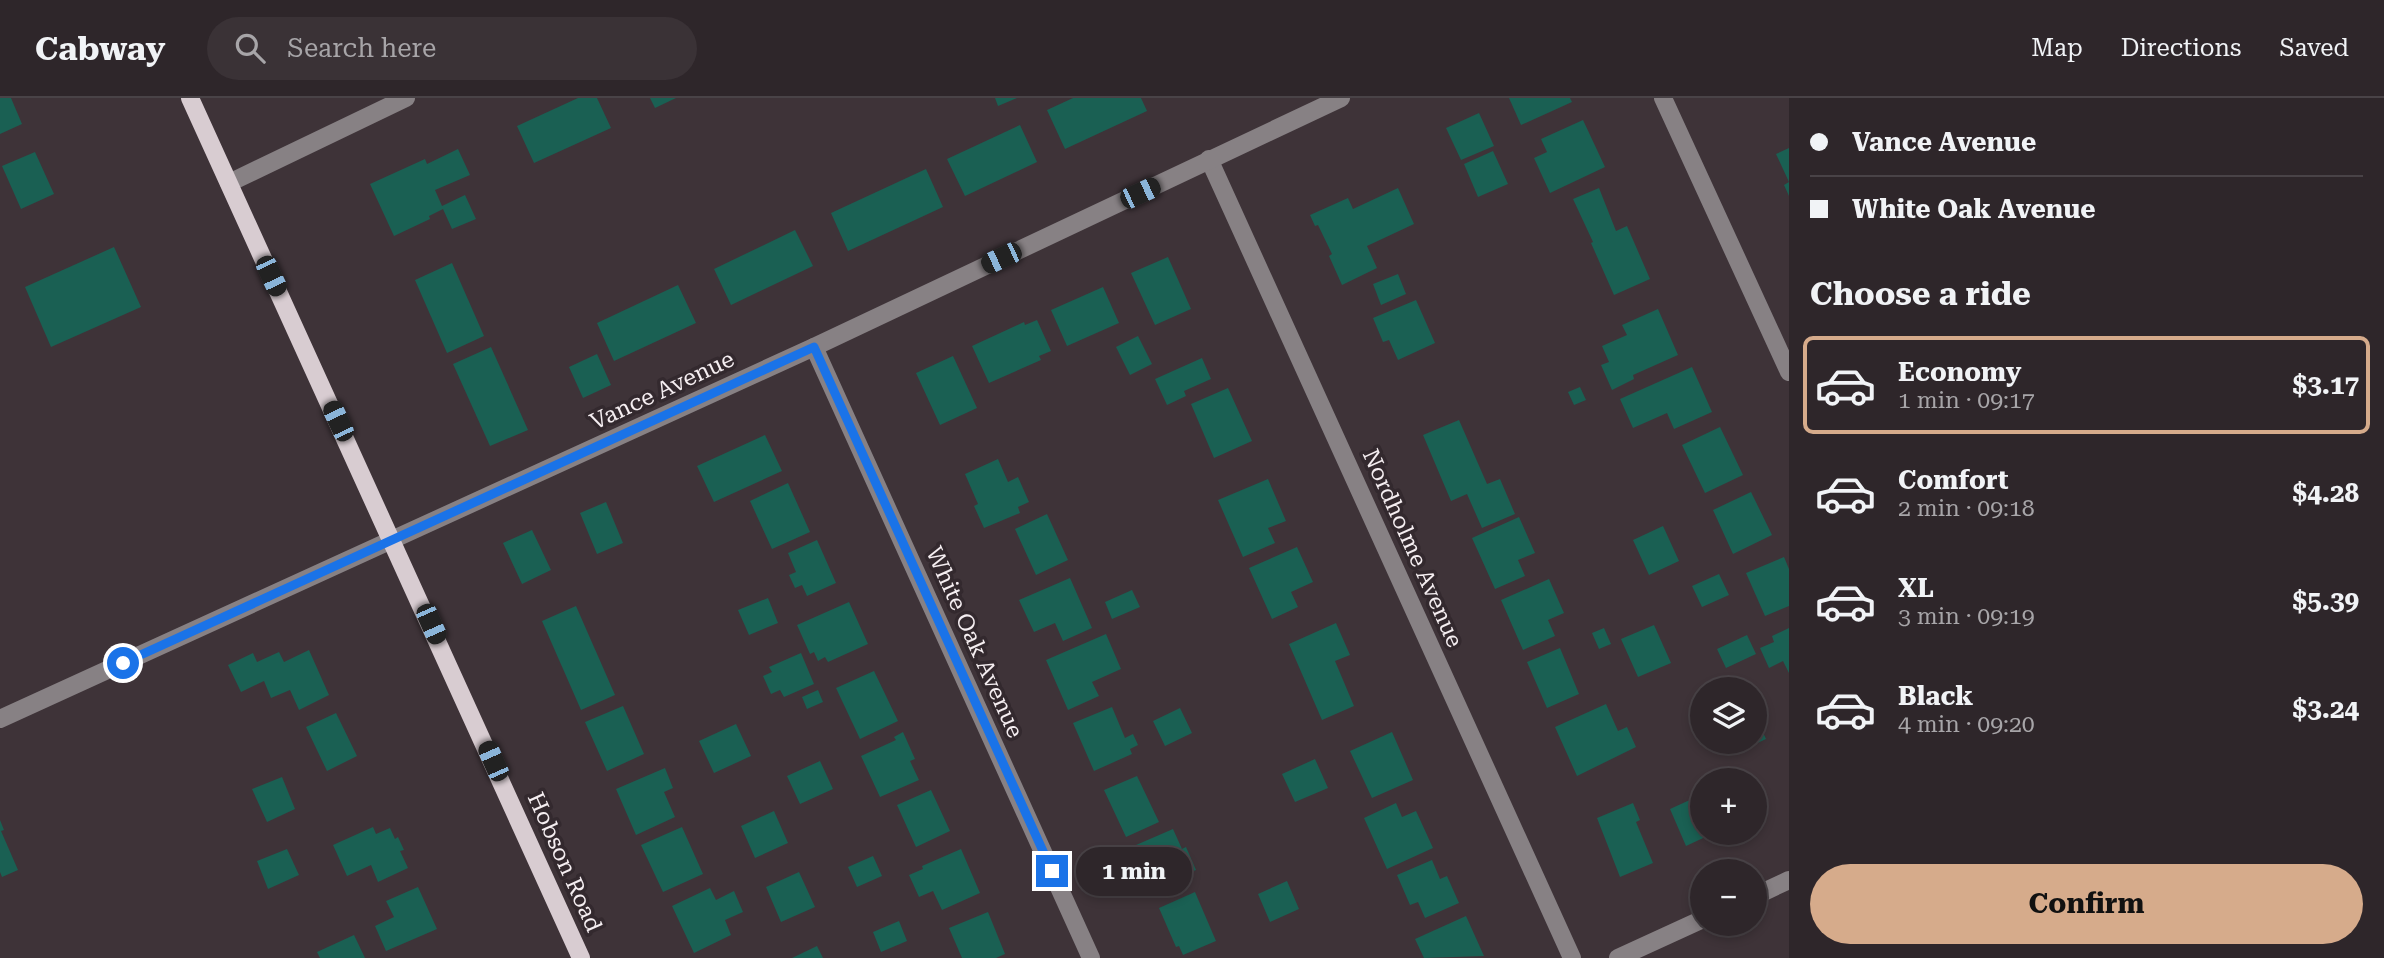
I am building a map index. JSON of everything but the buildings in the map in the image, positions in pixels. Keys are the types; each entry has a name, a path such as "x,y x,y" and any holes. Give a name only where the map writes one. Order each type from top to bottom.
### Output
{"main road":[{"name":"Hobson Road","path":"190,98 581,958"}],"street":[{"path":"229,183 406,98"},
{"name":"Vance Avenue","path":"0,719 814,347 1340,98"},
{"path":"1663,98 1789,372"},
{"name":"Nordholme Avenue","path":"1209,159 1572,958"},
{"name":"White Oak Avenue","path":"814,347 1091,958"},
{"path":"1767,890 1789,880"},
{"path":"1618,958 1690,925"}],"route":[{"path":"123,663 814,347 1052,871"}]}
